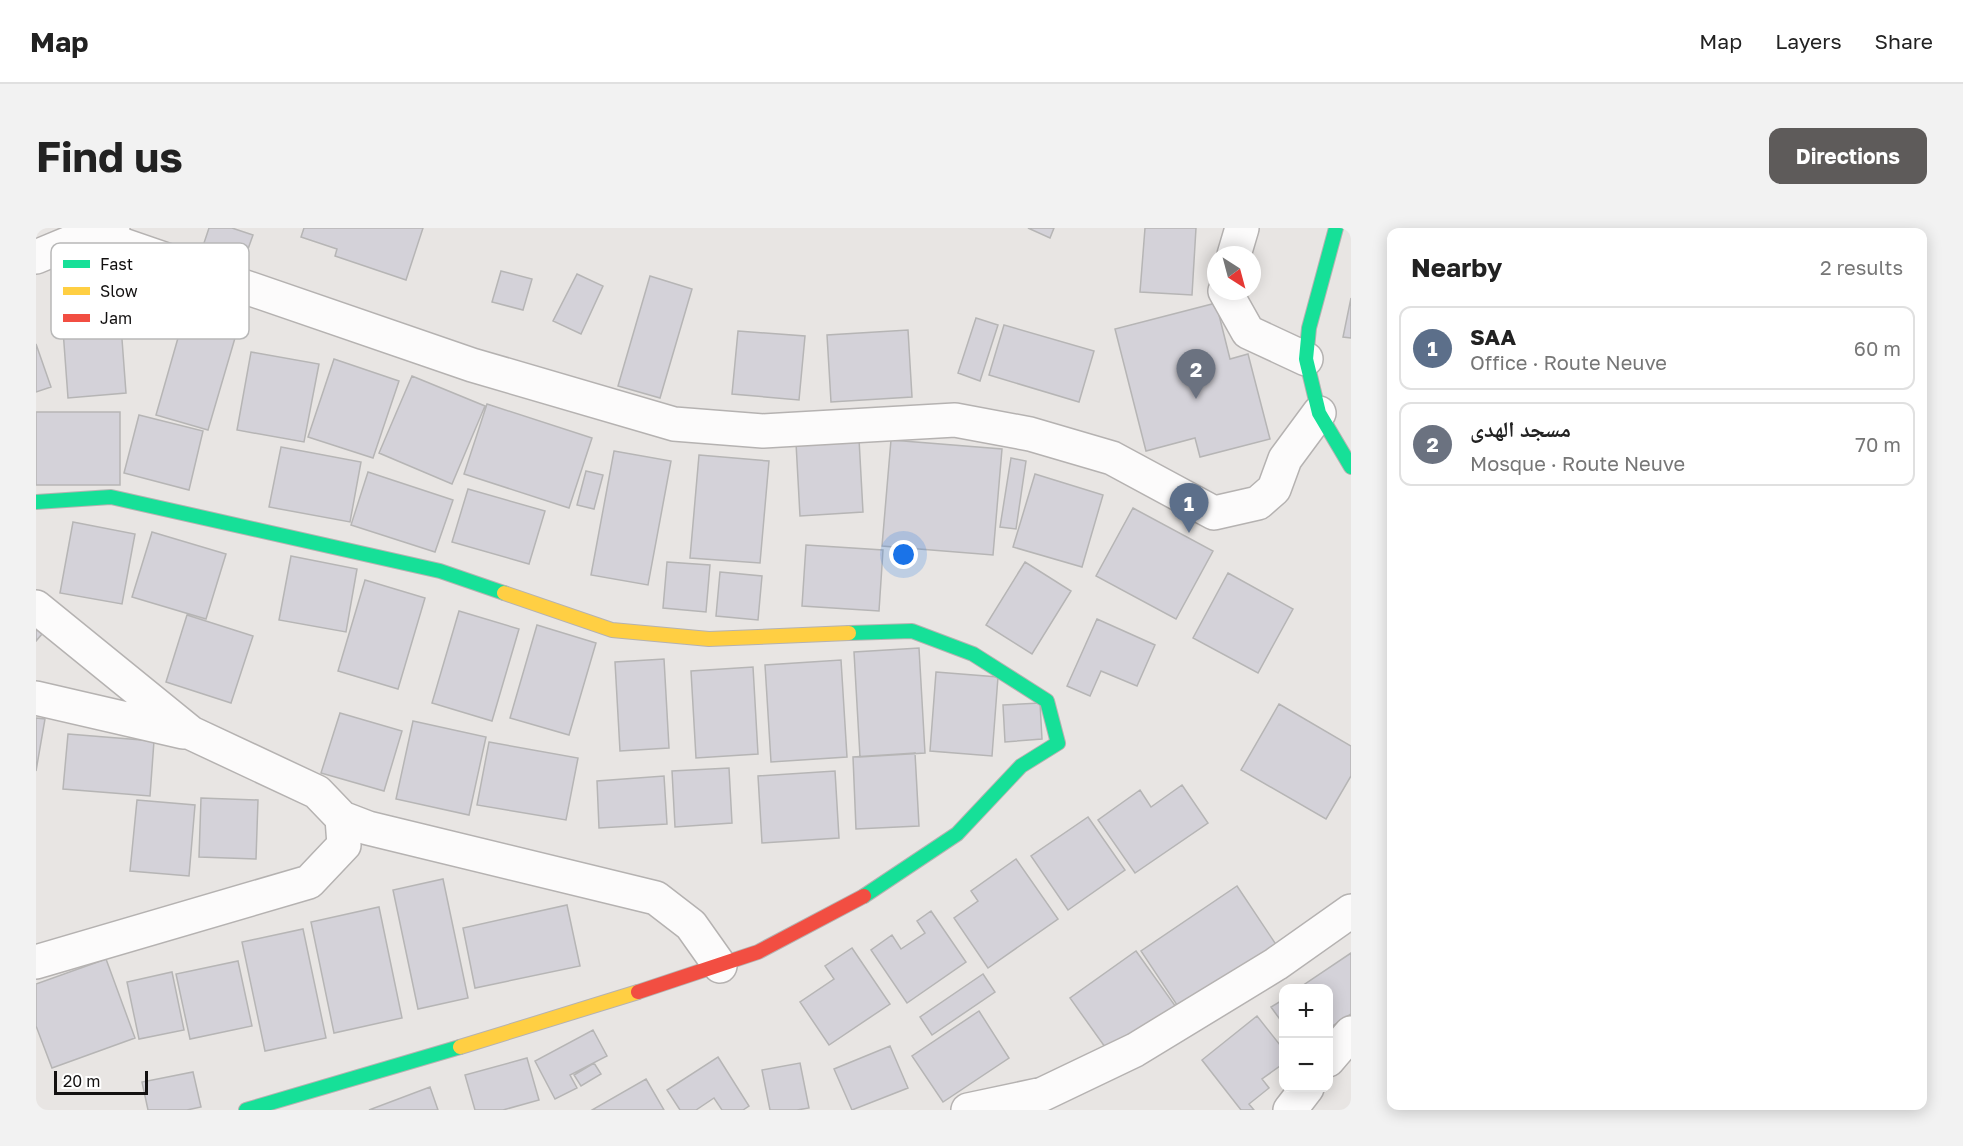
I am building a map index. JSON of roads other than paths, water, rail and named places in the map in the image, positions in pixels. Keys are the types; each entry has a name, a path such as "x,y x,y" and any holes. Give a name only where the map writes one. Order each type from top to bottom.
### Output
{"street":[{"path":"69,243 91,234 129,228"},
{"path":"1236,246 1242,228"},
{"path":"1336,228 1309,328 1306,358 1318,413 1351,467"},
{"path":"91,234 117,243"},
{"path":"36,257 51,251"},
{"path":"249,288 472,365 674,424 763,431 955,420 1030,434 1112,458 1214,513 1258,503 1274,489 1286,459 1318,413"},
{"path":"1230,300 1248,332 1306,358"},
{"path":"36,502 111,497 440,571 612,630 709,639 912,631 973,654 1047,701 1059,743 1021,766 957,834 859,900 758,952 570,1014 246,1110"},
{"path":"36,607 191,734"},
{"path":"36,698 191,734 317,792 351,830 656,898 691,925 720,966"},
{"path":"36,962 309,882 351,830"},
{"path":"968,1110 1043,1094 1135,1050 1276,964 1351,911"},
{"path":"1333,1055 1351,1033"},
{"path":"1290,1110 1304,1092"}],"place":[{"name":"مسجد الهدى","path":"1196,399"},
{"name":"SAA","path":"1189,533"}]}
